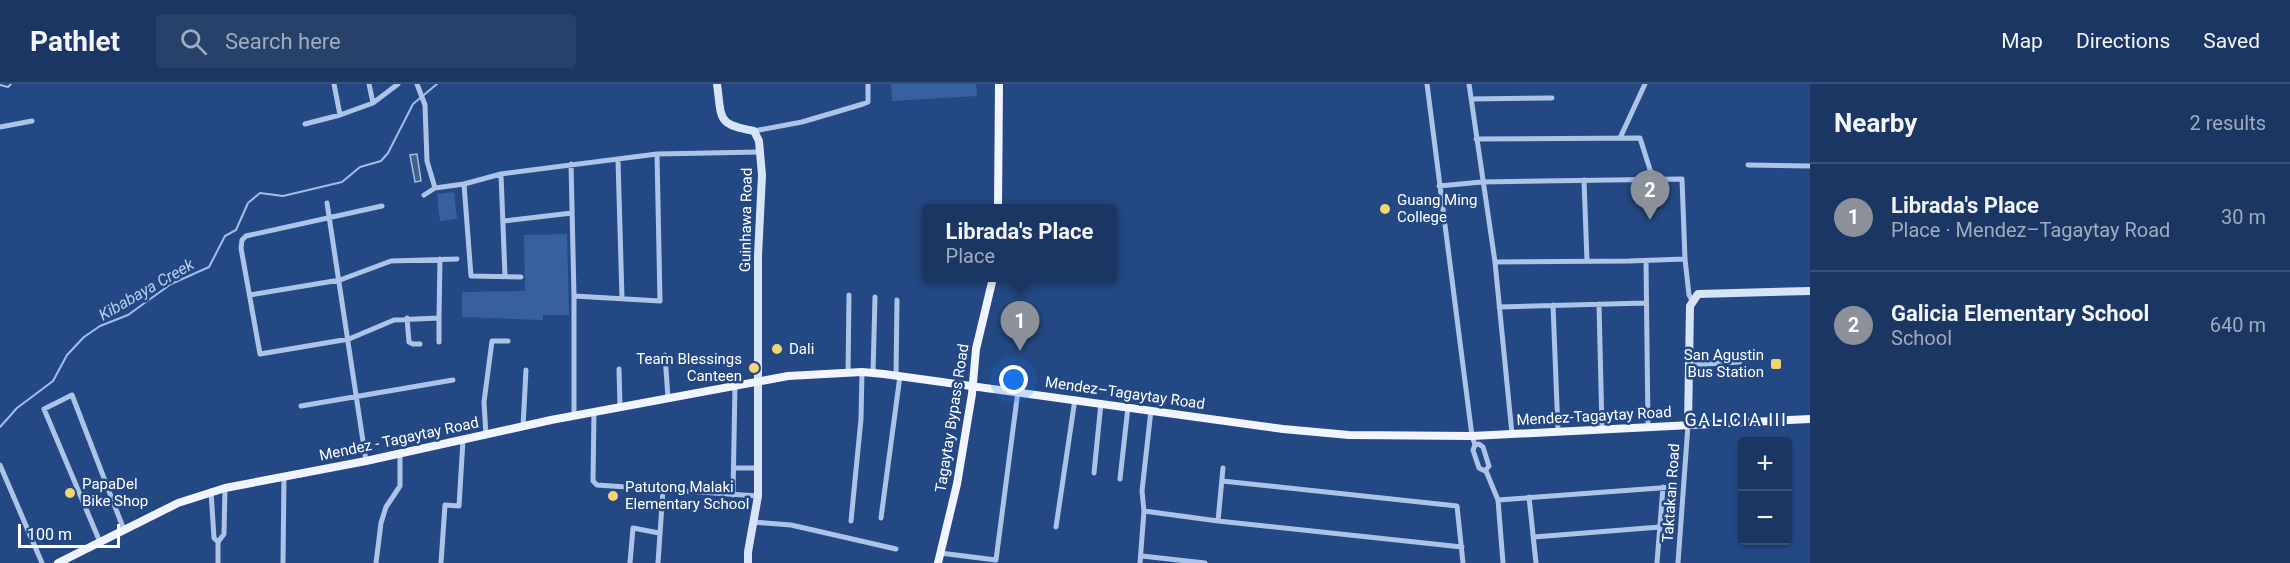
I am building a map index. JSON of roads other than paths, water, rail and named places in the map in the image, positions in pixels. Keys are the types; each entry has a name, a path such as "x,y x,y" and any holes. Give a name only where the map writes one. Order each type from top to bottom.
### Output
{"main road":[{"path":"998,204 999,84"},
{"name":"Tagaytay Bypass Road","path":"938,563 957,484 978,340 992,282"},
{"name":"Mendez–Tagaytay Road","path":"759,381 788,376 862,372 1339,435 1474,441 1488,436"},
{"name":"Mendez - Tagaytay Road","path":"58,563 178,503 211,491 366,461 574,416 759,381"},
{"name":"Mendez-Tagaytay Road","path":"1488,436 1810,419"}],"street":[{"path":"334,84 340,115"},
{"path":"369,84 373,103"},
{"path":"304,124 340,115 373,103 398,84"},
{"path":"717,84 721,112 726,123 754,131 802,122 868,102 868,84"},
{"path":"1427,84 1474,441 1473,450 1479,468 1486,471"},
{"path":"1469,84 1495,262 1512,434"},
{"path":"1620,138 1645,84"},
{"path":"417,85 424,105 427,161 435,188"},
{"path":"1471,99 1552,98"},
{"path":"0,127 32,122"},
{"name":"Guinhawa Road","path":"748,563 758,496 758,256 762,202 759,141 754,131"},
{"path":"1476,139 1640,138 1653,179"},
{"path":"424,195 435,188 464,184 501,174 571,165 657,154 760,152"},
{"path":"574,296 660,301 657,154"},
{"path":"618,160 622,298"},
{"path":"571,165 574,416"},
{"path":"1748,165 1810,166"},
{"path":"501,174 505,276"},
{"path":"1439,186 1482,182 1682,179 1685,259 1689,295 1692,300"},
{"path":"1584,180 1587,261"},
{"path":"464,184 471,276 521,277"},
{"path":"327,204 366,461"},
{"path":"382,206 246,236 242,240 241,248 260,354 349,339 394,320 439,318"},
{"path":"504,221 572,213"},
{"path":"250,295 340,280 391,261 457,259"},
{"path":"1495,262 1685,259"},
{"path":"439,342 440,260"},
{"path":"1646,261 1648,427"},
{"path":"1688,425 1690,306 1692,300 1698,294 1810,291"},
{"path":"848,373 849,296"},
{"path":"873,373 875,297"},
{"path":"881,518 898,376 897,300"},
{"path":"1499,307 1646,303"},
{"path":"1599,304 1602,429"},
{"path":"1553,305 1558,431"},
{"path":"407,318 409,342 420,344"},
{"path":"486,436 484,402 492,341 508,341"},
{"path":"665,355 668,398"},
{"path":"1689,365 1740,362"},
{"path":"523,427 526,369"},
{"path":"619,369 620,407"},
{"path":"850,521 861,419 862,372"},
{"path":"301,406 453,380"},
{"path":"733,495 735,385"},
{"path":"939,553 997,561 1018,391"},
{"path":"100,542 44,409 72,395 124,530"},
{"path":"1056,527 1075,399"},
{"path":"1094,473 1101,403"},
{"path":"1120,479 1128,406"},
{"path":"1151,410 1142,491 1144,511 1141,560 1205,563"},
{"path":"594,412 593,481 597,484 758,496"},
{"name":"Taktakan Road","path":"1678,563 1688,425"},
{"path":"441,563 445,505 459,506 463,440"},
{"path":"1474,441 1483,447 1489,466 1486,471"},
{"path":"376,563 381,523 386,507 400,486 400,453"},
{"path":"0,465 42,563"},
{"path":"734,468 758,468"},
{"path":"1218,521 1224,468"},
{"path":"1486,471 1498,500 1503,563"},
{"path":"283,563 284,476"},
{"path":"1222,481 1457,506 1463,563"},
{"path":"1498,500 1673,486"},
{"path":"1657,563 1663,487"},
{"path":"218,563 218,542 224,534 225,488"},
{"path":"658,563 663,490"},
{"path":"211,491 214,538 218,542"},
{"path":"1529,497 1536,563"},
{"path":"212,512 224,511"},
{"path":"1144,511 1462,547"},
{"path":"753,522 791,525 896,549"},
{"path":"1534,537 1660,527"},
{"path":"630,563 633,528 659,533"}],"waterway":[{"path":"0,85 8,87 11,84"},
{"name":"Kibabaya Creek","path":"0,427 17,408 53,381 67,355 84,337 100,326 128,315 171,284 209,267 225,236 236,230 248,203 260,193 283,196 342,182 360,167 381,161 388,153 413,104 437,84"}],"place":[{"name":"Guang Ming College","path":"1385,209"},
{"name":"Galicia Elementary School","path":"1650,220"},
{"name":"Dali","path":"777,349"},
{"name":"Librada's Place","path":"1020,351"},
{"name":"San Agustin Bus Station","path":"1776,364"},
{"name":"Team Blessings Canteen","path":"754,368"},
{"name":"PapaDel Bike Shop","path":"70,493"},
{"name":"Patutong Malaki Elementary School","path":"613,496"}],"district":[{"name":"GALICIA III","path":"1736,420"}]}
